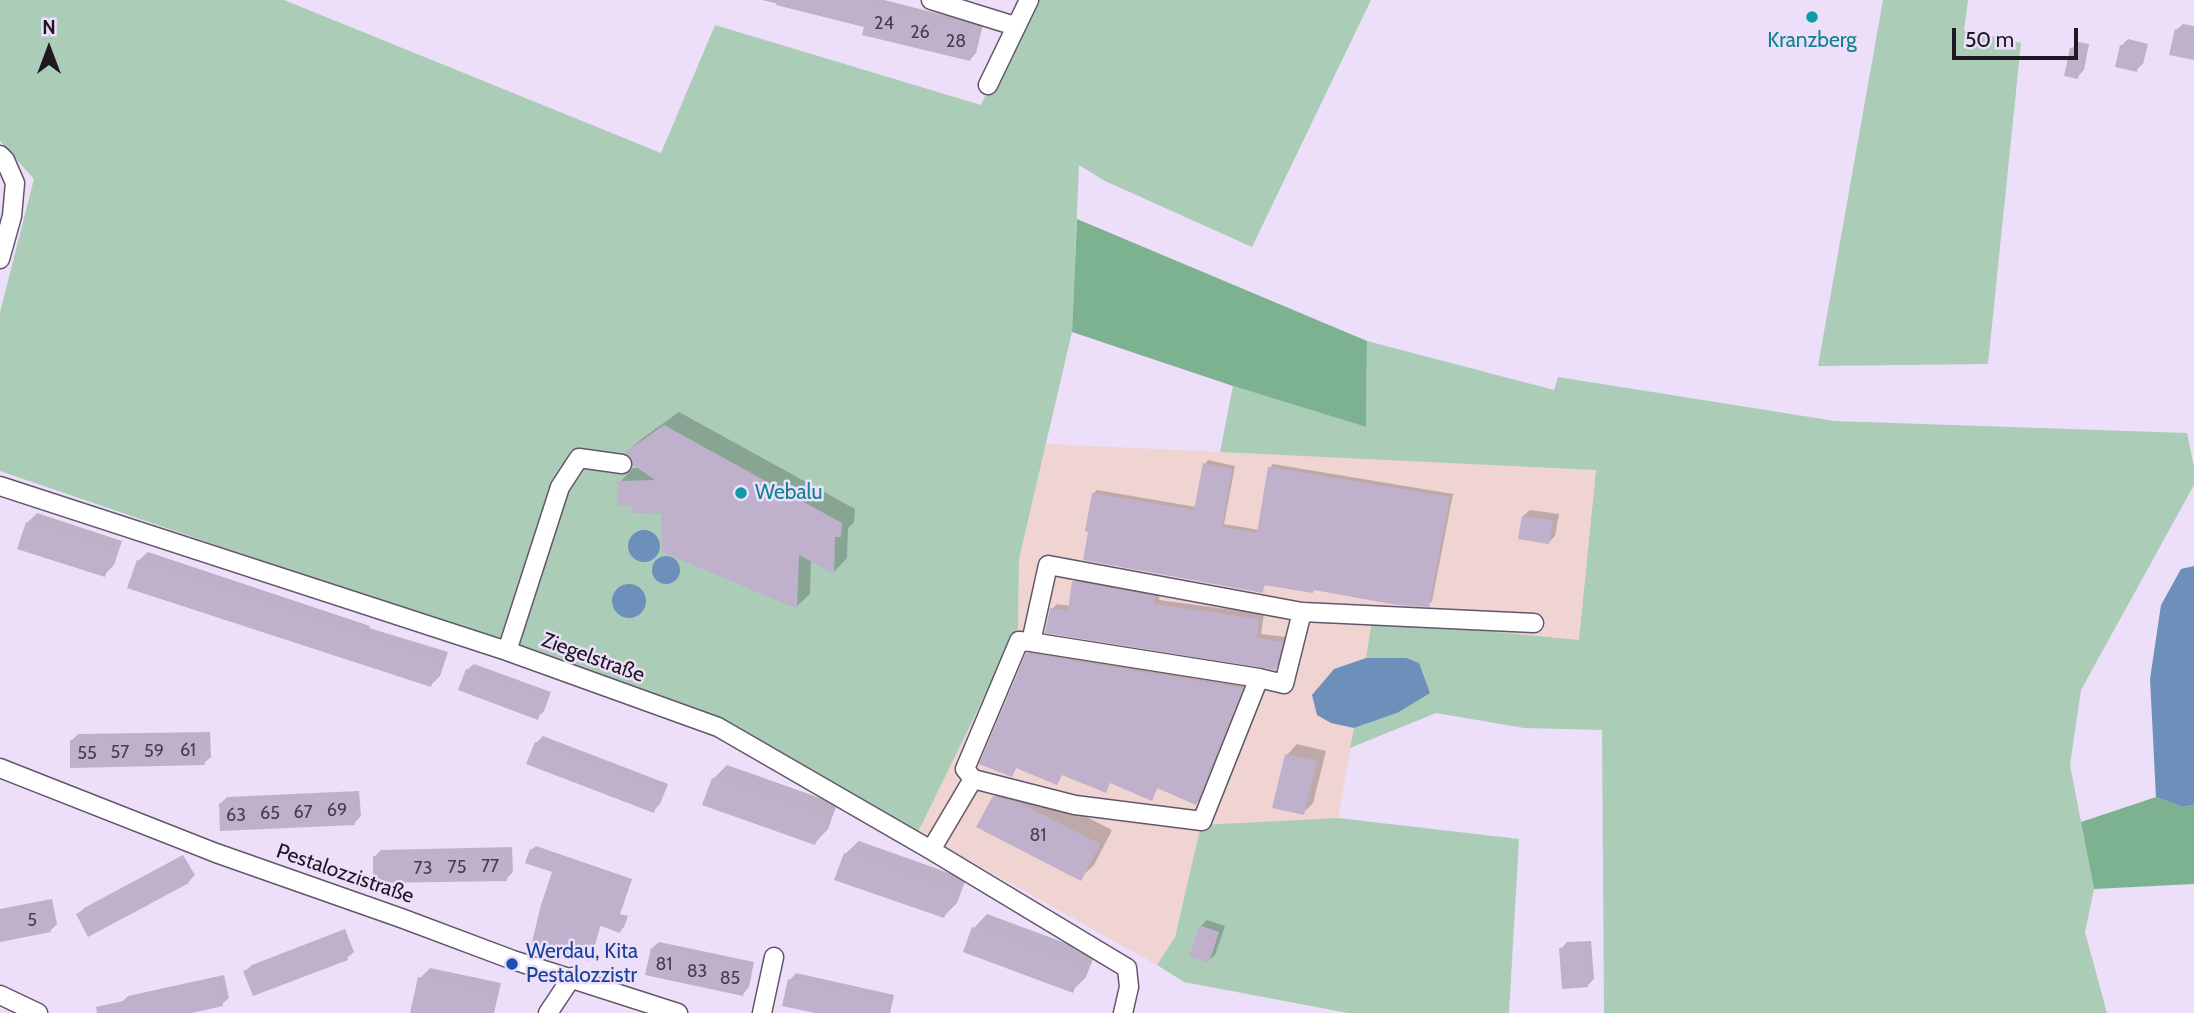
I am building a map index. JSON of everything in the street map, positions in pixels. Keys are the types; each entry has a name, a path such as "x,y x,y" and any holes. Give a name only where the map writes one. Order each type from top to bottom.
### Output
{"street":[{"path":"931,0 1015,26"},
{"path":"988,85 1029,0"},
{"path":"0,259 12,216 15,183 2,158"},
{"path":"508,651 559,487 579,458 622,464"},
{"name":"Ziegelstraße","path":"0,486 508,651 718,727 931,850 1127,968 1129,987 1123,1013"},
{"path":"1031,642 1048,565 1302,612 1534,623"},
{"path":"1259,678 1202,821 1076,805 973,779 965,769 1019,641 1259,678 1284,684 1302,612"},
{"name":"Pestalozzistraße","path":"0,768 216,853 513,960 678,1013"},
{"path":"931,850 973,779"},
{"path":"762,1013 774,957"},
{"path":"548,1013 572,977"},
{"path":"0,995 38,1013"}],"shaded area":[{"path":"1046,444 1596,469 1579,641 1372,620 1366,658 1334,669 1331,723 1354,728 1338,818 1201,826 1175,937 1157,965 918,832 1018,628 1019,559"}],"green space":[{"path":"0,0 284,0 661,153 715,25 981,105 1030,0 1371,0 1252,247 1105,181 1079,165 1072,332 1019,559 1018,628 918,832 720,718 0,471 0,312 34,179 0,141"},
{"path":"1883,0 1968,0 1964,30 2021,43 1988,364 1818,366"},
{"path":"1077,219 1367,341 1366,427 1072,332"},
{"path":"1367,341 1554,390 1558,377 1835,421 2187,433 2194,467 2194,485 2081,690 2070,765 2094,889 2085,932 2107,1013 1604,1013 1602,730 1524,728 1436,713 1350,748 1354,728 1397,713 1406,658 1366,658 1372,620 1579,640 1596,470 1220,452 1233,386 1366,427"},
{"path":"2156,797 2183,807 2194,805 2194,884 2094,889 2081,822"},
{"path":"1338,818 1519,839 1509,1013 1348,1013 1184,982 1157,965 1175,937 1201,825"}],"water":[{"path":"644,530 656,534 660,546 656,558 644,562 632,558 628,546 632,534"},
{"path":"666,556 676,560 680,570 676,580 666,584 656,580 652,570 656,560"},
{"path":"2194,566 2194,805 2183,807 2156,797 2150,679 2161,605 2181,569"},
{"path":"629,584 641,589 646,601 641,613 629,618 617,613 612,601 617,589"},
{"path":"1366,658 1406,658 1419,663 1430,693 1397,713 1354,728 1331,723 1317,715 1312,695 1334,669"}],"building":[{"path":"777,0 870,0 869,4 978,31 970,61 862,35 864,27 776,5"},
{"path":"2175,29 2194,33 2194,60 2169,55"},
{"path":"2120,45 2142,50 2137,72 2115,67"},
{"path":"2070,48 2083,51 2078,79 2064,76"},
{"path":"664,425 842,523 841,537 835,537 834,574 799,555 797,609 662,552 661,514 632,513 632,506 617,506 618,481 655,480 633,465 629,456 624,453"},
{"path":"1203,463 1232,469 1222,527 1257,533 1268,467 1450,497 1429,607 1397,605 1314,590 1313,593 1264,585 1263,593 1083,560 1092,493 1194,510"},
{"path":"1522,516 1553,520 1549,544 1518,539"},
{"path":"26,522 113,551 105,577 17,549"},
{"path":"137,560 361,637 440,661 431,687 127,588"},
{"path":"1072,581 1155,596 1154,604 1259,619 1257,638 1283,642 1276,670 1045,633 1050,608 1068,611"},
{"path":"1026,653 1243,688 1196,805 1157,788 1152,801 1110,783 1106,793 1062,775 1057,785 1016,768 1012,777 979,764"},
{"path":"466,669 546,698 538,720 458,690"},
{"path":"204,737 205,765 70,768 70,740"},
{"path":"535,742 662,790 654,813 526,764"},
{"path":"1285,754 1317,761 1304,815 1272,808"},
{"path":"712,778 825,818 815,845 702,805"},
{"path":"353,796 355,825 220,831 219,803"},
{"path":"993,796 1018,802 1100,844 1081,881 976,827"},
{"path":"530,849 629,883 617,918 625,921 620,933 598,925 589,961 531,946 552,872 525,863"},
{"path":"507,853 507,881 373,883 373,856"},
{"path":"844,853 954,892 944,918 834,880"},
{"path":"177,860 189,883 88,937 76,914"},
{"path":"46,904 51,932 0,942 0,913"},
{"path":"1199,925 1219,932 1209,963 1189,956"},
{"path":"972,927 1082,967 1073,993 963,952"},
{"path":"339,934 348,960 253,996 243,971"},
{"path":"1585,946 1588,987 1562,989 1559,948"},
{"path":"651,948 749,968 743,996 645,975"},
{"path":"418,977 492,993 487,1013 410,1013"},
{"path":"788,979 888,1001 886,1013 815,1013 782,1006"},
{"path":"217,980 223,1006 192,1013 97,1013 96,1007"}],"place":[{"name":"Kranzberg","path":"1812,17"},
{"name":"Webalu","path":"741,493"},
{"name":"Werdau, Kita Pestalozzistr","path":"512,964"}]}
